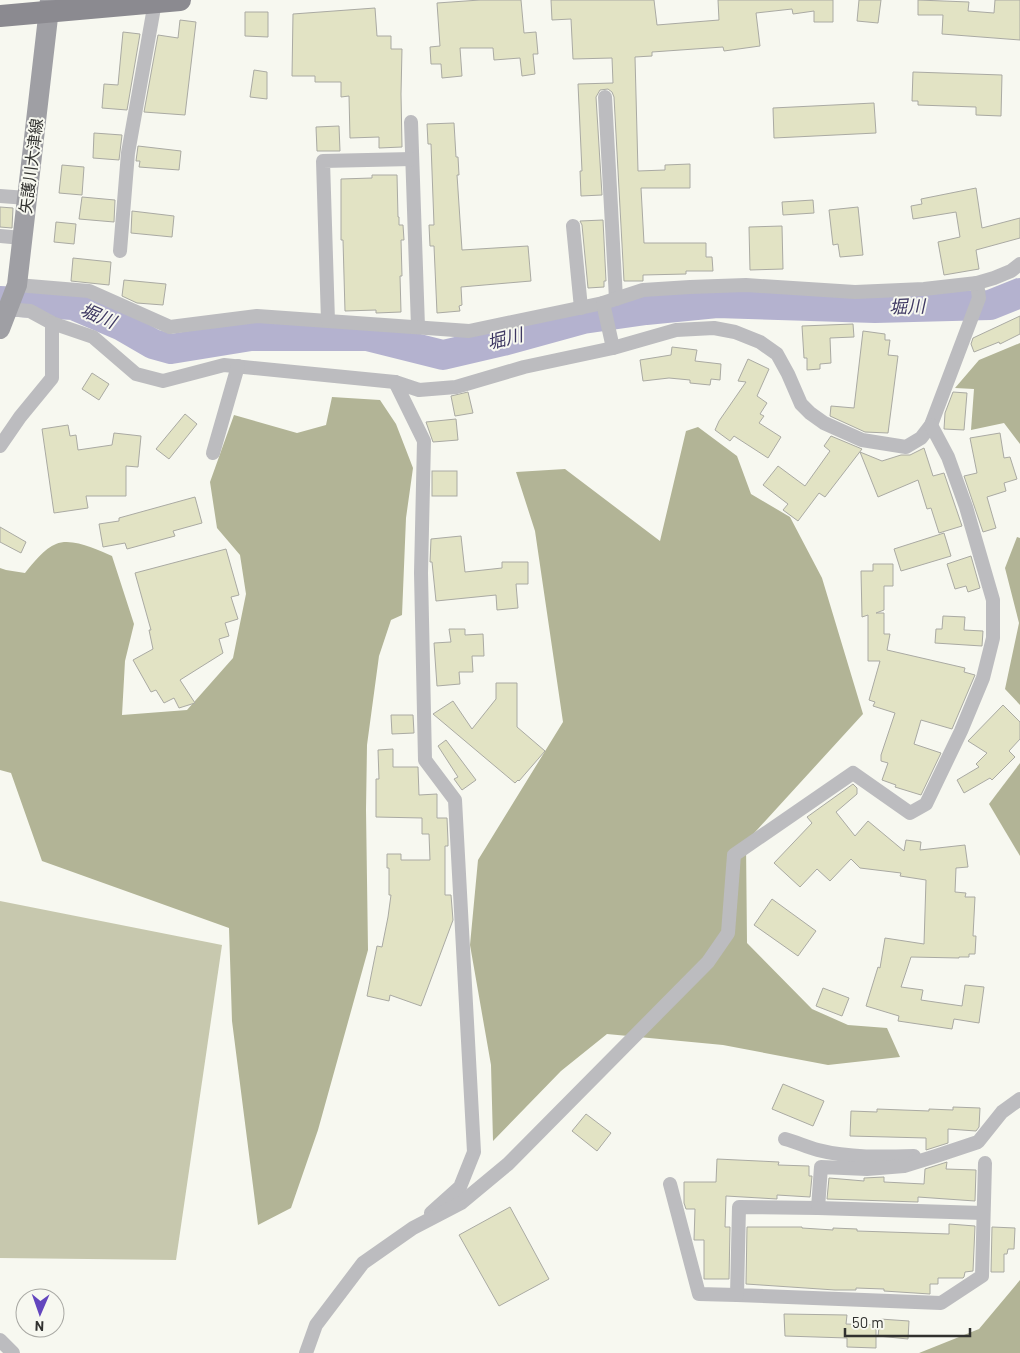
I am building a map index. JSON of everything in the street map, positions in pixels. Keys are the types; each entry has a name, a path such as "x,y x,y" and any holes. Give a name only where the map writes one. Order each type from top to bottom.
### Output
{"main road":[{"path":"0,16 49,6 166,1"},
{"name":"矢護川大津線","path":"3,319 17,285 49,6"}],"street":[{"path":"120,251 128,153 166,1"},
{"path":"605,97 609,301 612,348"},
{"path":"411,122 418,327"},
{"path":"328,321 323,161 412,159"},
{"path":"0,196 27,198"},
{"path":"573,226 581,308"},
{"path":"0,236 22,238"},
{"path":"17,285 88,291 170,326 257,316 468,330 581,308 643,290 746,285 854,292 924,288 978,283 1011,271 1020,264"},
{"path":"3,319 30,310 52,323 93,337 136,374 163,381 224,365 395,382 419,390 456,387 524,367 612,348 676,330 714,328 736,332 760,342 777,354 801,404 810,414 824,423 862,440 906,447 920,438 931,426 979,298 978,283"},
{"path":"0,446 20,417 52,378 52,323"},
{"path":"213,453 238,366"},
{"path":"306,1353 316,1325 363,1263 413,1228 460,1187 474,1152 455,800 425,760 421,573 424,441 395,382"},
{"path":"413,1228 460,1203 508,1164 708,962 728,933 734,855 853,773 910,814 926,804 961,731 983,678 993,638 993,600 966,507 948,456 931,426"},
{"path":"818,1208 821,1167 867,1169 904,1166 978,1142 1002,1112 1020,1099"},
{"path":"785,1139 818,1150 848,1155 880,1157 936,1156"},
{"path":"670,1184 699,1294 941,1304 982,1276 985,1163"},
{"path":"737,1295 739,1206 983,1213"},
{"path":"0,1340 13,1353"}],"green space":[{"path":"1020,343 1020,444 1004,423 971,430 974,389 955,388 979,360"},
{"path":"332,397 380,400 396,424 413,468 406,518 402,615 391,620 379,656 367,745 368,950 318,1130 291,1208 258,1225 232,1021 229,928 42,861 11,773 0,770 0,568 25,573 39,556 62,542 85,545 112,556 134,624 125,661 122,715 187,710 233,658 246,594 240,555 217,528 210,482 234,415 297,433 326,425"},
{"path":"698,427 737,456 751,494 790,517 822,578 863,714 746,842 747,943 812,1009 848,1025 887,1028 900,1057 828,1065 723,1045 607,1034 561,1071 493,1141 491,1065 470,945 478,860 563,722 535,531 516,472 565,469 660,541 686,431"},
{"path":"1017,537 1020,538 1020,705 1005,689 1019,623 1005,568"},
{"path":"1020,763 1020,856 989,804"},
{"path":"0,901 222,945 176,1260 0,1258"},
{"path":"1020,1280 1020,1353 919,1353 979,1329"}],"building":[{"path":"521,0 524,33 536,32 538,54 533,54 535,74 522,76 520,58 494,60 493,48 460,48 462,76 442,78 441,64 431,64 430,47 440,46 437,3"},
{"path":"551,0 654,0 657,25 719,20 718,0 833,0 833,22 814,22 814,11 793,14 792,9 756,13 760,46 724,51 723,47 652,52 652,56 635,57 638,171 665,170 665,165 690,164 690,188 641,188 644,243 706,243 706,257 712,257 713,271 686,271 686,274 643,275 643,281 624,281 614,97 608,89 600,90 596,97 602,195 581,196 580,171 582,171 578,84 613,83 612,58 573,59 571,19 552,20"},
{"path":"859,0 881,0 878,23 857,21"},
{"path":"918,0 969,2 968,11 994,13 995,0 1020,0 1020,40 942,34 943,15 918,15"},
{"path":"375,8 377,36 391,36 391,49 402,49 402,147 379,148 379,137 350,138 349,96 341,97 341,82 315,82 315,76 292,76 293,14"},
{"path":"245,12 268,12 268,37 245,36"},
{"path":"180,20 196,22 185,115 144,112 158,35 178,38"},
{"path":"123,32 140,34 127,110 102,108 104,84 118,85"},
{"path":"254,70 267,72 267,99 250,97"},
{"path":"913,72 1002,75 1001,116 976,115 976,107 918,105 918,101 912,101"},
{"path":"874,103 876,133 774,138 773,108"},
{"path":"454,123 456,157 458,157 459,175 457,175 462,250 528,246 531,281 461,287 462,305 459,306 460,311 437,313 434,246 430,246 429,225 434,225 431,144 428,144 427,124"},
{"path":"339,126 340,151 317,151 316,127"},
{"path":"94,133 122,135 119,160 93,158"},
{"path":"138,146 181,151 179,170 139,167 140,161 136,161"},
{"path":"62,165 84,167 82,195 59,193"},
{"path":"372,175 397,175 398,217 399,225 403,225 404,240 401,240 401,312 376,313 376,310 345,311 343,240 341,240 341,179 372,178"},
{"path":"976,188 982,228 1020,218 1020,238 976,250 979,269 944,275 938,242 960,237 956,212 913,219 911,206 922,204 921,199"},
{"path":"82,197 115,200 114,222 79,219"},
{"path":"813,200 814,213 783,215 782,202"},
{"path":"0,207 13,208 12,228 0,227"},
{"path":"858,207 863,255 840,257 838,244 833,245 829,210"},
{"path":"132,211 174,216 172,237 131,233"},
{"path":"603,220 606,281 604,281 604,287 588,288 582,225 580,221"},
{"path":"56,222 76,224 74,244 54,242"},
{"path":"782,226 783,269 750,270 749,227"},
{"path":"73,258 111,262 109,285 71,281"},
{"path":"124,280 166,284 163,305 137,303 122,296"},
{"path":"1020,316 1020,334 1000,344 999,342 974,352 971,344 973,338"},
{"path":"853,324 854,337 830,338 831,363 820,364 820,369 807,370 807,358 804,358 802,326"},
{"path":"863,331 885,334 885,340 890,340 888,355 898,356 888,433 865,432 830,416 831,406 854,408"},
{"path":"672,347 697,350 695,361 721,364 720,380 711,379 710,385 690,383 690,380 669,378 643,381 640,360 671,355"},
{"path":"748,359 769,369 757,396 767,403 760,414 764,416 759,423 781,437 768,458 734,436 730,441 715,430 719,421 746,382 738,381"},
{"path":"92,373 109,384 99,400 82,389"},
{"path":"468,392 473,413 455,416 451,396"},
{"path":"953,392 967,393 964,430 944,429 945,413"},
{"path":"185,414 197,424 169,459 156,449"},
{"path":"456,419 458,440 433,442 426,422"},
{"path":"68,425 70,436 76,435 78,450 112,445 114,433 141,436 138,467 126,466 126,496 86,496 88,508 54,513 42,429"},
{"path":"1000,433 1004,458 1010,457 1017,479 1004,483 1006,491 987,497 996,528 983,532 964,476 977,473 970,438"},
{"path":"831,436 862,449 825,497 819,493 798,521 783,510 788,504 763,485 778,466 805,486 830,451 824,446"},
{"path":"924,448 933,476 944,473 962,526 939,533 931,508 927,509 918,480 878,497 860,452 882,461 901,455 910,455"},
{"path":"432,471 457,471 457,496 432,496"},
{"path":"195,497 202,523 173,531 175,536 127,549 125,543 103,547 99,524 119,521 119,518"},
{"path":"0,527 26,542 21,553 0,542"},
{"path":"944,533 951,556 901,571 894,549"},
{"path":"461,536 465,572 502,568 502,562 528,562 528,584 516,584 518,608 497,610 496,595 436,601 432,562 430,562 431,539"},
{"path":"226,549 239,595 231,597 238,619 225,623 229,636 219,639 223,653 180,680 195,703 179,708 174,698 164,703 156,690 151,692 133,660 153,649 149,630 151,630 135,573"},
{"path":"971,556 980,588 968,592 966,586 955,589 947,564"},
{"path":"873,564 893,564 893,586 884,586 884,610 876,613 884,613 884,634 890,634 887,650 965,668 964,672 975,675 952,729 921,720 914,744 941,753 921,795 895,787 896,785 882,780 888,763 881,761 881,755 895,713 873,706 875,702 869,700 880,661 868,661 868,615 862,617 861,571 873,571"},
{"path":"943,616 965,617 964,630 983,631 982,646 935,643 936,629 942,629"},
{"path":"449,629 465,629 465,635 483,634 484,656 472,656 473,672 459,672 460,684 437,686 434,643 451,642"},
{"path":"496,683 517,683 517,727 545,751 519,781 515,783 433,714 453,701 472,729 496,699"},
{"path":"1003,705 1020,722 1020,739 1009,751 1015,757 992,780 990,778 964,793 957,780 979,767 976,764 987,753 968,741"},
{"path":"391,715 413,715 414,733 392,734"},
{"path":"446,740 476,780 462,790 454,779 458,777 438,746"},
{"path":"393,749 393,767 418,767 419,795 437,794 437,818 447,818 448,846 445,846 445,895 451,895 453,920 421,1006 390,995 389,1001 367,996 377,946 382,947 388,917 391,895 389,895 387,854 401,854 401,860 430,860 429,834 422,834 422,818 376,817 376,779 379,779 378,750"},
{"path":"853,784 857,788 857,794 836,812 855,836 868,821 904,851 906,840 921,842 920,850 965,845 968,867 956,868 955,892 966,893 965,897 975,897 973,936 976,936 975,954 959,958 911,957 901,987 923,990 921,1000 962,1006 965,985 984,987 979,1023 954,1019 952,1029 898,1021 899,1016 866,1006 878,967 880,968 885,938 924,944 926,880 900,876 901,873 860,868 851,859 830,881 817,869 800,887 774,863 812,823 807,817"},
{"path":"772,899 816,931 798,956 754,925"},
{"path":"823,988 849,998 842,1016 816,1006"},
{"path":"783,1084 824,1101 813,1126 772,1109"},
{"path":"953,1107 980,1108 979,1127 976,1131 948,1129 948,1143 926,1150 926,1138 850,1136 851,1111 877,1112 877,1109 929,1111 929,1109 953,1110"},
{"path":"586,1114 611,1133 597,1151 572,1131"},
{"path":"717,1159 779,1162 778,1165 809,1166 809,1176 812,1176 810,1197 777,1195 777,1199 726,1196 725,1227 730,1227 729,1279 704,1279 704,1240 694,1240 695,1209 686,1209 684,1203 684,1182 716,1182"},
{"path":"947,1162 946,1169 976,1170 975,1201 918,1197 918,1202 827,1199 829,1178 864,1181 864,1178 884,1177 884,1182 924,1184 925,1169"},
{"path":"510,1207 549,1279 499,1306 459,1235"},
{"path":"949,1224 975,1226 973,1271 965,1272 963,1278 938,1278 938,1284 930,1284 930,1294 884,1291 884,1289 856,1288 856,1290 835,1290 746,1284 747,1227 802,1227 833,1230 833,1228 857,1229 857,1231 949,1234"},
{"path":"992,1227 1015,1228 1014,1249 1008,1249 1007,1254 1004,1254 1004,1272 991,1272"},
{"path":"784,1314 847,1315 846,1324 876,1325 876,1348 847,1347 847,1338 785,1336"},
{"path":"880,1319 909,1321 908,1339 878,1336"}],"waterway":[{"name":"堀川","path":"0,301 73,305 122,326 153,344 171,349 251,336 367,336 443,355 583,319 646,310 717,303 875,308 990,305 1020,293"}]}
